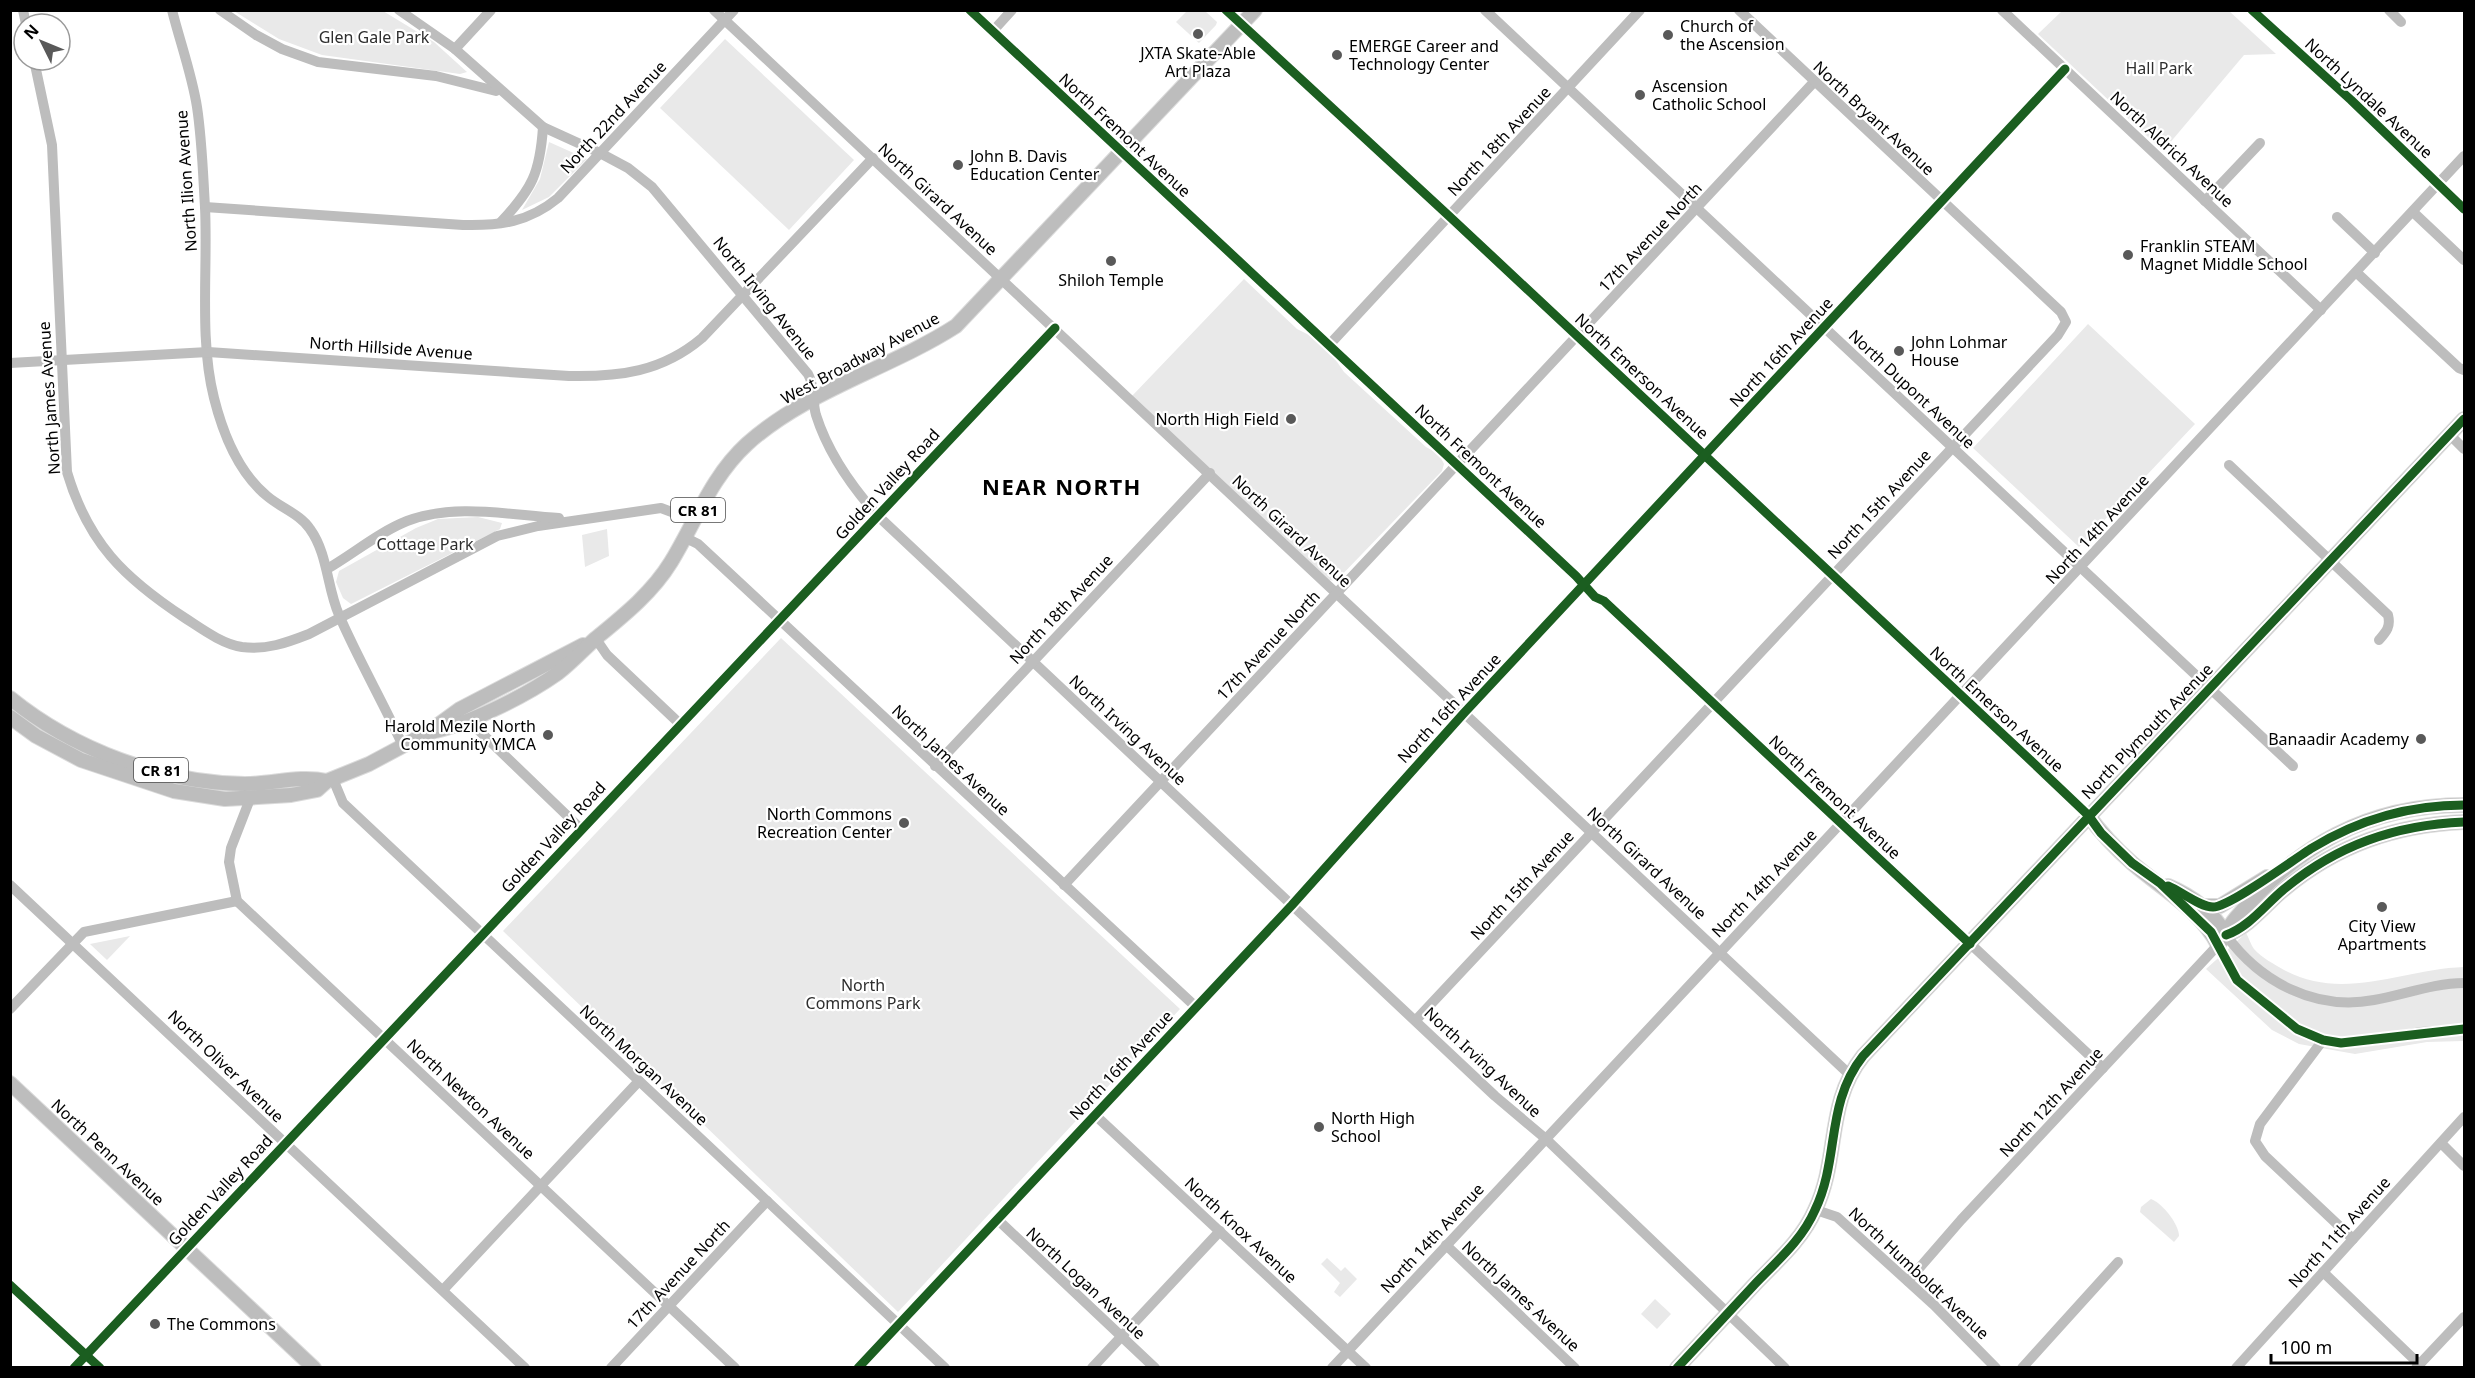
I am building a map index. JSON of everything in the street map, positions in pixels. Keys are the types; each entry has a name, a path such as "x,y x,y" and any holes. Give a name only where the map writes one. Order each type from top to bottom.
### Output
{"main road":[{"name":"West Broadway Avenue","path":"427,734 451,729 469,721 558,673 630,611 670,563 716,479 740,451 762,431 813,399 936,339 956,326 1255,10"},
{"name":"North Plymouth Avenue","path":"1677,1368 1795,1242 1816,1210 1824,1185 1837,1109 1849,1074 2088,815 2464,419"},
{"name":"West Broadway Avenue","path":"10,717 58,749 103,769 174,791 225,799 250,799 317,790 330,780 427,734 460,709 550,660 596,639"},
{"name":"West Broadway Avenue","path":"10,698 44,723 86,746 170,773 201,780 245,784 308,777 330,780"},
{"path":"2201,906 2220,906 2326,840 2361,823 2416,808 2464,805"},
{"path":"2088,815 2101,833 2132,862 2160,883 2222,940"},
{"path":"2222,940 2240,930 2269,901 2305,873 2351,845 2402,829 2464,822"},
{"path":"2222,940 2233,921 2284,867"},
{"path":"2160,883 2188,895 2201,906 2220,924 2222,940"},
{"name":"North Penn Avenue","path":"10,1083 314,1368"}],"street":[{"name":"North Ilion Avenue","path":"172,10 196,105 205,207 208,352 213,397 232,449 250,477 267,496 291,512 311,530 327,569 340,616 403,746"},
{"name":"North Irving Avenue","path":"220,10 282,49 318,62 436,76 500,92"},
{"name":"North Irving Avenue","path":"399,10 454,49 500,92 543,127 628,168 652,187 808,374 812,382 813,399 823,432 851,483 878,516 1546,1140 1785,1368"},
{"path":"454,49 491,10"},
{"name":"North Girard Avenue","path":"714,10 1849,1074"},
{"name":"North 22nd Avenue","path":"205,207 463,225 530,217 547,207 734,10"},
{"name":"North Fremont Avenue","path":"970,10 1330,344 1576,576 1583,586 1595,597 1604,601 2103,1068"},
{"path":"992,32 1012,10"},
{"name":"North Emerson Avenue","path":"1226,10 2088,815"},
{"name":"North Dupont Avenue","path":"1485,10 2293,765"},
{"name":"North 18th Avenue","path":"1330,344 1640,10"},
{"name":"North Bryant Avenue","path":"1739,10 2061,312 2066,322"},
{"name":"North Aldrich Avenue","path":"2002,10 2321,310"},
{"name":"North Lyndale Avenue","path":"2253,10 2464,209"},
{"path":"2389,10 2401,22"},
{"name":"North 16th Avenue","path":"858,1368 1292,905 1464,713 2065,69"},
{"name":"North James Avenue","path":"37,72 52,146 65,454 73,493 93,535 116,564 136,583 204,631 239,647 276,646 309,634 496,536 580,519 661,508 693,520"},
{"name":"17th Avenue North","path":"1064,885 1814,82"},
{"name":"North 22nd Avenue","path":"501,222 522,200 534,181 541,159 543,127"},
{"path":"2205,201 2260,143"},
{"name":"North 14th Avenue","path":"1332,1368 2464,156"},
{"name":"North Hillside Avenue","path":"10,363 60,358 208,352 569,376 620,375 641,371 676,357 702,338 873,158"},
{"path":"2413,212 2464,260"},
{"path":"2337,217 2375,253"},
{"path":"2357,273 2462,369"},
{"name":"North 15th Avenue","path":"1416,1020 2058,335 2066,322"},
{"name":"Golden Valley Road","path":"74,1368 1055,328"},
{"path":"2450,435 2464,449"},
{"path":"2229,465 2299,528 2328,561 2388,615 2390,622 2388,630 2379,640"},
{"name":"North 18th Avenue","path":"935,766 1210,473"},
{"name":"North James Avenue","path":"327,569 398,525 431,515 479,511 580,519"},
{"name":"North James Avenue","path":"684,537 698,544 1196,1007"},
{"path":"596,639 607,655 680,724"},
{"path":"469,721 581,829"},
{"name":"North Morgan Avenue","path":"330,780 343,803 945,1368"},
{"path":"10,1009 84,932 237,901 230,862 231,849 250,799"},
{"name":"North Oliver Avenue","path":"10,885 74,942 525,1368"},
{"name":"North Newton Avenue","path":"237,901 735,1368"},
{"path":"2222,940 2259,970 2293,992 2327,1002 2371,1001 2464,983"},
{"path":"2222,940 2237,980 2297,1029 2323,1040 2368,1041 2421,1032 2464,1029"},
{"name":"North 12th Avenue","path":"1908,1281 1961,1220 2222,940"},
{"path":"2323,1040 2260,1124 2255,1141 2265,1156 2353,1239"},
{"path":"443,1290 639,1081"},
{"name":"North Knox Avenue","path":"1095,1114 1366,1368"},
{"name":"North 11th Avenue","path":"2236,1368 2464,1117"},
{"path":"2441,1143 2464,1166"},
{"name":"17th Avenue North","path":"611,1368 766,1201"},
{"name":"North Humboldt Avenue","path":"1816,1210 1837,1217 1908,1281 1996,1368"},
{"name":"North Logan Avenue","path":"998,1220 1155,1368"},
{"path":"1092,1368 1220,1231"},
{"name":"North James Avenue","path":"1446,1245 1575,1368"},
{"path":"2022,1368 2118,1262"},
{"path":"2323,1272 2418,1366 2464,1317"},
{"path":"10,1285 100,1368"}],"green space":[{"name":"Glen Gale Park","path":"234,11 383,11 434,42 467,72 460,74 322,55 279,39"},
{"name":"JXTA Skate-Able Art Plaza","path":"1187,11 1205,11 1217,22 1199,43 1176,22"},
{"name":"Hall Park","path":"2062,11 2229,11 2276,54 2244,55 2163,151 2038,34"},
{"path":"725,39 854,160 789,230 660,108"},
{"path":"549,142 587,159 549,197 522,210 540,179"},
{"path":"1244,279 1297,329 1313,337 1333,356 1344,372 1426,447 1439,454 1444,464 1442,471 1336,581 1329,580 1132,396"},
{"path":"2088,324 2195,424 2079,547 1973,448"},
{"name":"Cottage Park","path":"478,517 502,523 500,529 351,604 343,598 336,582 339,571 416,528 438,519"},
{"path":"607,529 609,556 585,567 582,535"},
{"name":"North Commons Park","path":"781,638 1180,1009 898,1312 503,931"},
{"path":"2246,933 2254,949 2272,963 2306,979 2328,983 2351,984 2464,967 2464,1041 2427,1042 2355,1054 2299,1044 2272,1030 2206,969"},
{"path":"130,936 107,960 90,944"},
{"path":"2151,1199 2165,1209 2173,1220 2179,1236 2174,1242 2140,1212 2141,1207"},
{"path":"1327,1258 1341,1271 1345,1267 1357,1279 1340,1297 1334,1292 1340,1283 1321,1264"},
{"path":"1655,1299 1671,1314 1657,1329 1641,1314"}],"cycle path":[{"path":"970,10 1576,576 1595,597 1604,601 1970,944"},
{"path":"1226,10 2027,757 2088,815 2101,833 2132,863 2160,883 2211,932 2237,980 2297,1029 2323,1040 2341,1043 2464,1029"},
{"path":"2252,10 2351,100 2464,209"},
{"path":"858,1368 1292,905 1464,713 2065,69"},
{"path":"74,1368 1055,328"},
{"path":"1677,1368 1788,1250 1810,1221 1828,1171 1843,1093 1851,1074 1863,1056 2464,419"},
{"path":"2168,886 2202,905 2213,907 2221,905 2247,891 2312,848 2348,829 2404,811 2464,805"},
{"path":"2226,935 2242,927 2303,874 2346,850 2391,833 2464,822"},
{"path":"10,1285 100,1368"}],"place":[{"name":"JXTA Skate-Able Art Plaza","path":"1198,34"},
{"name":"Church of the Ascension","path":"1668,35"},
{"name":"EMERGE Career and Technology Center","path":"1337,55"},
{"name":"Ascension Catholic School","path":"1640,95"},
{"name":"John B. Davis Education Center","path":"958,165"},
{"name":"Franklin STEAM Magnet Middle School","path":"2128,255"},
{"name":"Shiloh Temple","path":"1111,261"},
{"name":"John Lohmar House","path":"1899,351"},
{"name":"North High Field","path":"1291,419"},
{"name":"Harold Mezile North Community YMCA","path":"548,735"},
{"name":"Banaadir Academy","path":"2421,739"},
{"name":"North Commons Recreation Center","path":"904,823"},
{"name":"City View Apartments","path":"2382,907"},
{"name":"North High School","path":"1319,1127"},
{"name":"The Commons","path":"155,1324"}],"district":[{"name":"NEAR NORTH","path":"1062,486"}]}
